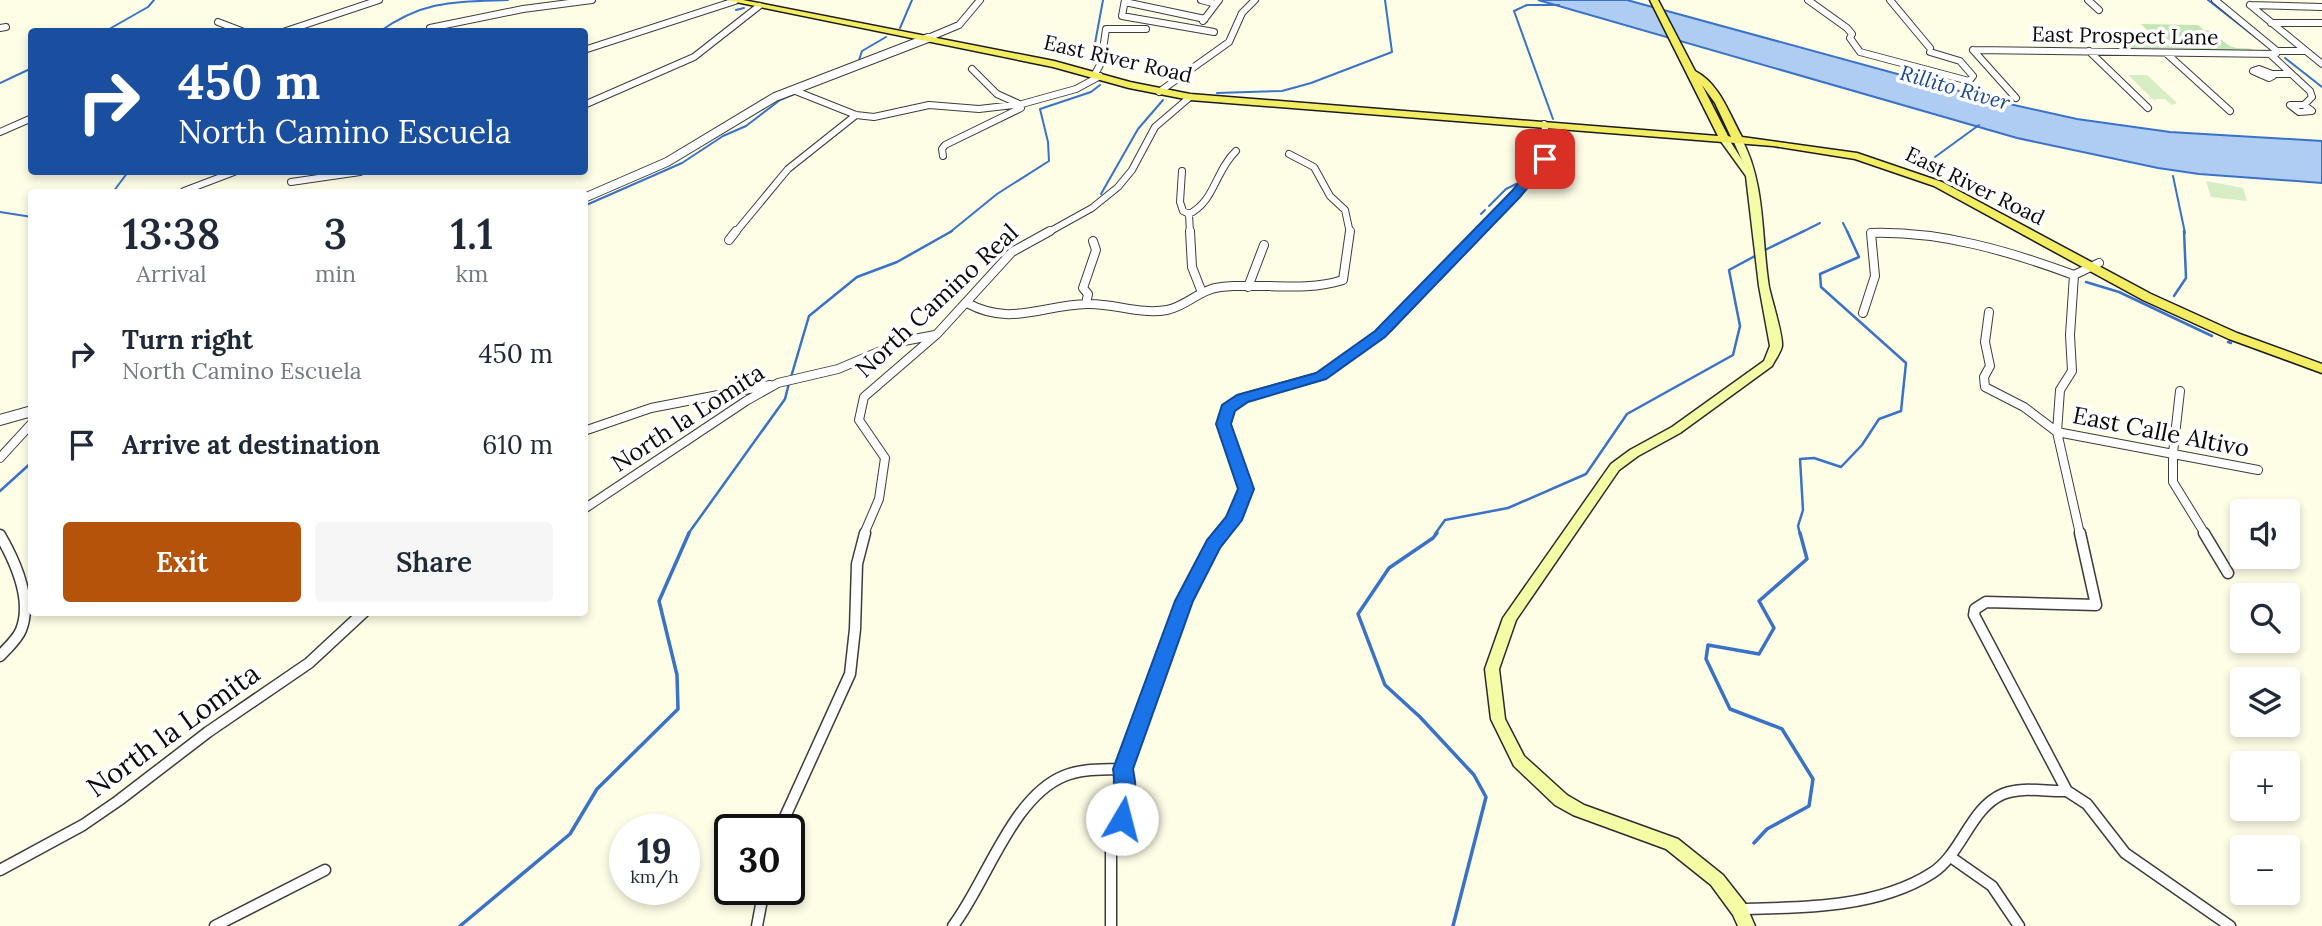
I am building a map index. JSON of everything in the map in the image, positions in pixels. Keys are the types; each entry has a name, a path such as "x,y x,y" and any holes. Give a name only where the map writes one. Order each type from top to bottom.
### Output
{"main road":[{"name":"East River Road","path":"733,1 928,38 1190,97 1570,128 1832,144 1908,165 1963,188 2147,297 2222,331 2322,369"},
{"path":"1655,3 1693,73 1701,77 1707,86 1730,137 1748,162 1762,250 1764,286 1776,346 1768,363 1676,429 1615,467 1510,618 1492,669 1498,719 1519,761 1561,800 1579,810 1672,844 1717,880 1740,909 1747,926"},
{"name":"East River Road","path":"2094,265 2183,306 2322,361"}],"street":[{"path":"297,28 379,0"},
{"path":"430,28 523,9 592,0"},
{"path":"928,38 931,33 957,21 974,0"},
{"path":"588,196 667,163 754,108 959,25 980,0"},
{"path":"1198,29 1217,2 1201,0"},
{"path":"1219,48 1224,42 1228,26 1248,0"},
{"path":"1160,92 1229,42 1248,3 1255,0"},
{"path":"1811,1 1820,11 1841,20 1852,34 1850,38 1853,46 1860,52 1969,81 1973,76 1963,61 1930,50 1891,0"},
{"path":"2088,0 2099,10"},
{"path":"2214,0 2275,53 2290,74 2310,91 2312,97 2304,105"},
{"path":"588,49 733,1"},
{"path":"1205,19 1125,1 1122,16 1214,32"},
{"path":"2322,7 2250,5 2322,64"},
{"path":"588,103 694,57 759,6"},
{"path":"218,22 234,28"},
{"path":"793,90 856,114 884,117 929,104 979,109 1022,104 1076,89 1097,75 1104,38 1119,32 1142,32 1152,22"},
{"path":"2271,23 2322,23"},
{"name":"East Prospect Lane","path":"2016,98 1973,50 2166,53 2306,51"},
{"path":"2089,51 2148,108"},
{"path":"2166,53 2230,111"},
{"path":"972,69 997,94 1022,104"},
{"path":"2272,74 2290,74"},
{"name":"North Camino Real","path":"785,814 850,674 855,629 857,564 862,539 879,499 885,458 859,420 864,397 937,334 1022,245 1092,208 1118,187 1132,170 1155,127 1190,97"},
{"path":"943,156 942,149 945,145 1001,120 1022,104"},
{"path":"729,240 788,169 856,114"},
{"path":"0,132 28,120"},
{"path":"1111,926 1111,847 1123,810 1126,785 1123,769 1184,601 1213,544 1233,520 1246,489 1223,424 1228,409 1242,398 1321,376 1388,327 1516,194 1546,158 1548,145 1544,124"},
{"path":"1182,171 1180,202 1183,211 1189,214 1202,209 1224,163 1236,151"},
{"path":"967,303 989,314 1018,316 1086,304 1158,311 1183,304 1201,290 1248,286 1323,288 1343,280 1350,233 1345,210 1331,196 1320,174 1307,161 1289,154"},
{"path":"189,189 225,175"},
{"path":"291,182 339,175"},
{"path":"1189,214 1192,267 1201,290"},
{"path":"1863,313 1875,276 1871,233 1985,247 2074,275 2094,265"},
{"path":"1086,304 1088,294 1083,288 1096,250 1093,241"},
{"path":"1248,286 1264,245"},
{"path":"2074,275 2070,335 2072,371 2060,390 2056,432 2096,604 1986,602 1975,609 1975,615 2067,791 2087,804 2125,853 2230,926"},
{"path":"1989,312 1985,342 1990,366 1984,377 1985,387 2024,407 2056,432"},
{"name":"North la Lomita","path":"588,506 746,401 778,383 838,369 904,341 937,334"},
{"path":"588,431 651,408 778,383"},
{"path":"2180,391 2172,453 2174,482 2228,573"},
{"path":"0,420 28,412"},
{"path":"0,458 28,429"},
{"name":"East Calle Altivo","path":"2056,432 2258,470"},
{"path":"0,535 17,570 24,605 21,631 0,656"},
{"name":"North la Lomita","path":"0,870 83,825 118,801 208,733 309,663 360,616"},
{"path":"953,926 1003,842 1032,802 1059,778 1089,770 1123,769"},
{"path":"1740,909 1795,909 1878,894 1920,881 1952,858 1989,801 2001,794 2017,791 2067,791"},
{"path":"1952,858 1991,882 2001,893 2019,926"},
{"path":"215,926 325,870"},
{"path":"757,926 761,905"}],"green space":[{"path":"2141,24 2198,25 2229,45 2256,51 2131,48 2112,31 2149,32"},
{"path":"2128,75 2147,75 2177,103 2172,105 2165,99 2155,101"},
{"path":"2206,181 2243,188 2247,201 2211,197"}],"water":[{"path":"1538,0 1627,0 1996,101 2077,119 2170,132 2322,141 2322,183 2199,174 2158,168 2017,138"}],"waterway":[{"path":"111,28 148,7 154,0"},
{"path":"385,28 425,8 508,0"},
{"path":"900,28 912,0"},
{"path":"1093,54 1103,0"},
{"path":"1217,93 1282,91 1311,83 1392,52 1385,0"},
{"path":"2208,0 2268,47"},
{"path":"1553,119 1514,11 1527,5 1559,5"},
{"path":"736,10 744,8"},
{"path":"858,63 862,51 886,37"},
{"path":"2285,58 2322,87"},
{"path":"0,83 28,70"},
{"path":"950,232 997,194 1049,161 1048,142 1040,109 1091,92 1100,85"},
{"path":"588,204 682,163 723,136 746,126 780,100 797,93"},
{"path":"1101,194 1138,129 1163,100"},
{"path":"1935,157 1979,125"},
{"path":"1557,132 1563,149"},
{"path":"1542,173 1560,153"},
{"path":"115,189 126,175"},
{"path":"2173,176 2185,233"},
{"path":"1489,206 1506,189 1522,181"},
{"path":"1481,214 1485,210"},
{"path":"0,212 28,216"},
{"path":"1804,231 1820,223"},
{"path":"1843,223 1847,231"},
{"path":"1763,251 1804,231"},
{"path":"1800,233 1804,231"},
{"path":"1800,534 1798,526 1803,510 1800,459 1814,458 1841,467 1862,445 1879,419 1901,411 1906,363 1821,287 1820,274 1859,257 1847,231"},
{"path":"2174,296 2186,278 2184,231"},
{"path":"791,377 809,316 857,277 897,262 950,232"},
{"path":"1435,534 1445,520 1508,508 1586,474 1627,414 1733,355 1740,326 1729,270 1757,255"},
{"path":"2086,282 2119,292 2212,336"},
{"path":"688,534 785,399 789,383"},
{"path":"0,491 28,466"},
{"path":"460,926 570,834 597,789 678,709 677,675 659,601 689,533"},
{"path":"1437,533 1389,568 1358,614 1385,685 1420,717 1474,775 1486,797 1453,926"},
{"path":"1754,843 1767,829 1809,806 1813,779 1782,729 1730,709 1706,659 1708,645 1759,654 1774,628 1759,601 1807,559 1800,533"}],"route":[{"path":"1122,819 1126,785 1123,769 1184,601 1213,544 1233,520 1243,501 1246,489 1223,424 1228,409 1242,398 1321,376 1380,334 1516,194 1545,159"}],"water label":[{"name":"Rillito River","path":"1955,88"}]}
